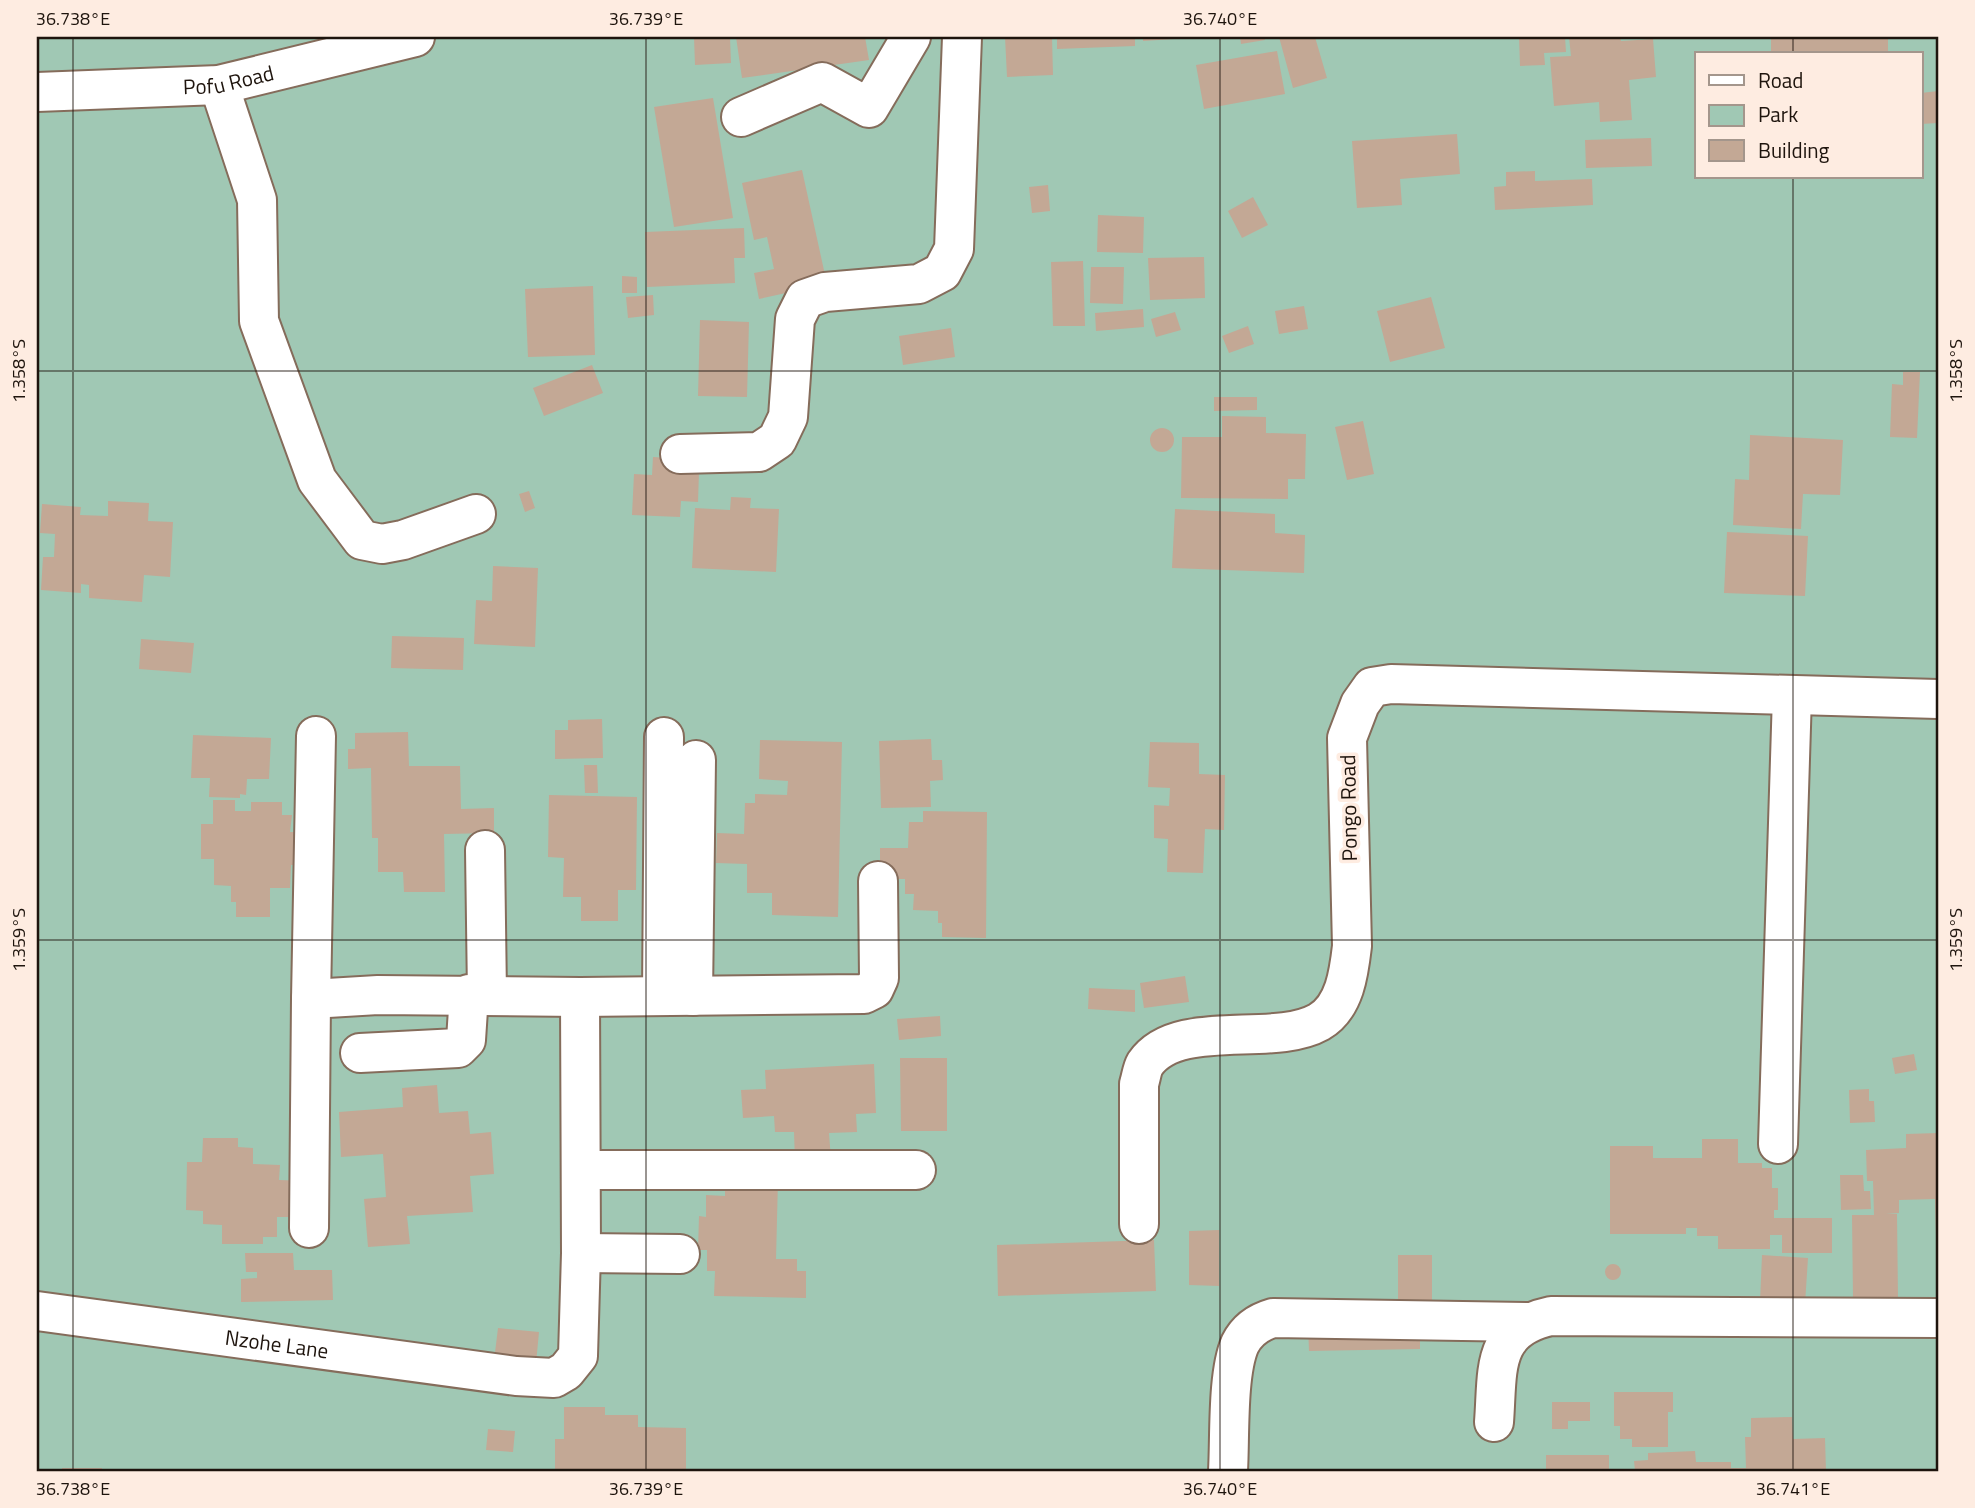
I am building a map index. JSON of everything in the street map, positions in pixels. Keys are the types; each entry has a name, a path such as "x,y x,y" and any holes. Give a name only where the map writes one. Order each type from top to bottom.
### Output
{"street":[{"name":"Pofu Road","path":"37,92 219,85 415,37"},
{"path":"741,117 822,82 869,108 911,37"},
{"path":"680,454 759,452 777,440 788,417 795,319 805,299 825,292 919,284 942,272 954,249 962,37"},
{"path":"219,85 257,200 259,321 317,480 362,540 382,544 403,540 476,514"},
{"name":"Pongo Road","path":"1139,1224 1139,1084 1144,1064 1162,1048 1186,1038 1293,1031 1320,1021 1336,1004 1348,980 1352,946 1347,738 1360,704 1372,687 1391,684 1938,699"},
{"path":"1778,1144 1791,695"},
{"path":"309,1228 310,999 316,736"},
{"path":"664,737 678,996"},
{"path":"678,996 696,760"},
{"path":"360,1053 458,1048 466,1040 478,994 485,850"},
{"path":"310,999 378,995 580,997 864,993 874,989 879,978 878,881"},
{"name":"Nzohe Lane","path":"37,1311 516,1376 554,1378 566,1371 578,1356 581,1253 580,997"},
{"path":"581,1170 916,1170"},
{"path":"581,1253 680,1254"},
{"path":"1228,1471 1235,1361 1241,1343 1252,1328 1261,1321 1273,1318 1529,1322 1551,1316 1938,1318"},
{"path":"1494,1422 1499,1364 1504,1348 1512,1333 1529,1322"}],"green space":[{"path":"37,37 1938,37 1938,1471 37,1471"}],"building":[{"path":"694,37 730,37 731,63 695,65"},
{"path":"736,37 865,37 869,60 742,78"},
{"path":"1005,37 1052,37 1053,75 1007,77"},
{"path":"1057,37 1135,37 1135,46 1057,49"},
{"path":"1143,37 1173,37 1174,39 1143,41"},
{"path":"1240,37 1264,37 1265,40 1241,44"},
{"path":"1279,37 1315,37 1327,78 1293,88"},
{"path":"1519,37 1565,37 1566,52 1544,53 1545,65 1520,66"},
{"path":"1569,37 1620,37 1621,41 1653,39 1656,77 1629,80 1632,120 1600,122 1599,102 1554,106 1550,57 1571,56"},
{"path":"1771,37 1888,37 1888,52 1771,52"},
{"path":"1277,51 1285,94 1204,109 1196,65"},
{"path":"1938,91 1938,123 1923,124 1923,93"},
{"path":"713,98 733,218 674,227 654,107"},
{"path":"1457,134 1460,174 1400,179 1402,205 1357,208 1352,141"},
{"path":"1651,138 1652,166 1586,168 1585,140"},
{"path":"802,170 827,284 759,299 754,273 774,269 767,237 754,240 742,183"},
{"path":"1535,171 1535,181 1592,179 1593,205 1495,210 1494,187 1506,186 1506,172"},
{"path":"1048,185 1050,211 1032,213 1029,187"},
{"path":"1253,197 1268,225 1242,238 1228,211"},
{"path":"1098,215 1144,217 1143,253 1097,252"},
{"path":"744,228 745,258 734,258 735,283 647,287 645,232"},
{"path":"1204,257 1205,298 1150,300 1148,258"},
{"path":"1083,261 1085,326 1053,326 1051,262"},
{"path":"1091,267 1124,267 1123,304 1090,303"},
{"path":"622,276 637,277 637,293 622,293"},
{"path":"593,286 595,355 528,357 525,289"},
{"path":"653,295 654,315 628,318 626,297"},
{"path":"1431,297 1445,348 1390,362 1377,311"},
{"path":"1304,306 1308,329 1279,334 1275,311"},
{"path":"1143,309 1144,327 1096,331 1095,313"},
{"path":"1175,312 1181,330 1156,337 1151,319"},
{"path":"700,320 749,322 747,397 698,396"},
{"path":"1248,326 1254,344 1229,353 1222,336"},
{"path":"951,328 955,357 903,365 899,336"},
{"path":"592,365 603,393 544,416 533,388"},
{"path":"1903,372 1920,372 1917,438 1890,437 1892,384 1903,385"},
{"path":"1214,397 1257,397 1257,410 1214,411"},
{"path":"1222,416 1266,417 1266,433 1306,434 1305,479 1288,479 1288,499 1181,498 1182,437 1222,437"},
{"path":"1363,421 1374,474 1347,480 1335,427"},
{"path":"1162,428 1173,435 1174,440 1167,451 1162,452 1151,445 1150,440 1157,429"},
{"path":"1750,435 1843,440 1840,495 1803,494 1801,529 1733,525 1735,479 1749,480"},
{"path":"653,457 686,459 699,472 698,502 681,501 680,517 632,515 634,474 652,475"},
{"path":"529,491 535,508 525,512 519,494"},
{"path":"731,497 751,498 750,508 779,509 776,572 692,568 695,508 730,510"},
{"path":"108,501 149,503 148,521 173,522 170,577 144,575 142,602 89,598 89,585 81,584 81,593 41,590 43,557 54,557 55,534 40,533 42,504 81,507 80,515 108,516"},
{"path":"1175,509 1275,514 1275,533 1305,535 1304,573 1172,568"},
{"path":"1727,532 1808,536 1805,596 1724,593"},
{"path":"493,566 538,568 535,647 474,644 476,600 492,601"},
{"path":"392,636 464,638 463,670 391,668"},
{"path":"141,639 194,643 191,673 139,669"},
{"path":"602,719 603,758 555,759 555,730 568,730 568,720"},
{"path":"408,732 409,766 460,766 461,809 494,808 494,833 444,834 445,892 404,892 403,872 378,872 378,838 372,838 371,768 348,769 348,749 355,749 355,733"},
{"path":"193,735 271,738 269,779 247,779 246,795 240,794 240,798 209,797 210,778 191,778"},
{"path":"931,739 932,760 942,760 943,780 930,781 931,807 881,808 879,741"},
{"path":"760,740 842,742 838,917 772,915 772,893 747,893 747,864 716,863 717,833 744,834 745,803 755,803 755,794 787,795 788,781 759,779"},
{"path":"1150,742 1199,743 1199,774 1225,775 1224,830 1205,829 1203,873 1167,872 1168,839 1154,838 1154,805 1169,806 1170,788 1148,787"},
{"path":"584,765 597,765 598,793 585,793"},
{"path":"549,795 637,797 636,890 618,890 618,921 581,921 581,897 563,897 564,858 548,857"},
{"path":"213,800 235,800 235,811 251,811 251,802 282,802 282,815 292,815 290,832 309,832 308,865 291,865 290,888 270,888 270,917 236,917 236,902 231,902 231,886 214,885 214,859 201,859 201,824 213,824"},
{"path":"923,811 987,812 986,938 942,937 942,923 938,923 938,911 913,910 914,894 905,894 905,879 880,879 880,848 908,848 909,822 923,822"},
{"path":"1185,976 1189,1002 1144,1008 1140,983"},
{"path":"1089,988 1135,990 1135,1012 1088,1009"},
{"path":"940,1016 941,1036 899,1040 897,1019"},
{"path":"1914,1054 1917,1070 1895,1074 1892,1058"},
{"path":"900,1058 947,1058 947,1131 901,1131"},
{"path":"874,1064 876,1113 856,1114 857,1132 829,1133 831,1160 795,1162 794,1132 775,1132 774,1116 743,1118 741,1090 766,1089 765,1070"},
{"path":"437,1085 439,1113 468,1111 470,1134 491,1132 494,1174 470,1176 473,1212 407,1216 410,1244 368,1247 364,1199 386,1197 383,1154 341,1157 339,1112 403,1107 402,1088"},
{"path":"1869,1089 1869,1101 1874,1101 1875,1122 1850,1123 1849,1090"},
{"path":"1938,1133 1938,1235 1935,1199 1899,1200 1899,1213 1886,1214 1897,1214 1898,1298 1853,1299 1852,1215 1874,1215 1873,1181 1867,1181 1866,1150 1906,1148 1906,1134"},
{"path":"203,1138 238,1138 238,1147 253,1148 253,1164 280,1165 279,1180 308,1181 307,1217 277,1217 277,1237 263,1237 263,1244 222,1244 222,1225 203,1224 203,1211 186,1210 187,1162 202,1162"},
{"path":"1702,1139 1738,1139 1738,1163 1762,1163 1762,1168 1772,1168 1772,1188 1778,1188 1778,1210 1774,1210 1774,1218 1832,1218 1832,1253 1782,1253 1782,1235 1770,1235 1770,1249 1718,1249 1718,1236 1697,1236 1697,1228 1686,1228 1686,1234 1610,1234 1610,1146 1653,1146 1653,1158 1702,1158"},
{"path":"1840,1175 1863,1175 1864,1191 1870,1191 1871,1209 1841,1210"},
{"path":"725,1180 778,1180 776,1259 797,1259 797,1271 806,1271 806,1298 714,1296 715,1271 707,1271 707,1250 698,1250 699,1216 706,1217 706,1195 725,1196"},
{"path":"1219,1230 1219,1286 1189,1285 1189,1231"},
{"path":"1154,1240 1156,1291 998,1296 997,1245"},
{"path":"245,1253 293,1253 294,1270 332,1270 333,1300 241,1302 241,1279 257,1278 257,1272 246,1272"},
{"path":"1398,1255 1432,1255 1432,1315 1398,1315"},
{"path":"1762,1255 1808,1258 1805,1304 1760,1302"},
{"path":"1610,1264 1616,1264 1621,1272 1619,1278 1610,1280 1605,1275 1605,1269"},
{"path":"1420,1322 1420,1349 1309,1351 1308,1324"},
{"path":"498,1328 539,1332 535,1374 493,1369"},
{"path":"1614,1392 1673,1392 1673,1412 1668,1412 1668,1447 1632,1447 1632,1439 1620,1439 1620,1426 1614,1426"},
{"path":"1552,1402 1590,1402 1590,1421 1568,1421 1568,1429 1552,1429"},
{"path":"564,1407 605,1407 605,1415 638,1415 638,1427 686,1428 686,1471 555,1471 555,1439 564,1439"},
{"path":"1792,1417 1793,1439 1825,1438 1826,1471 1635,1471 1634,1461 1648,1460 1648,1453 1695,1451 1696,1462 1731,1462 1731,1468 1746,1468 1745,1437 1751,1437 1751,1418"},
{"path":"488,1429 515,1431 513,1452 486,1450"},
{"path":"1546,1455 1609,1455 1609,1471 1546,1471"},
{"path":"62,1468 102,1468 102,1471 62,1471"}]}
